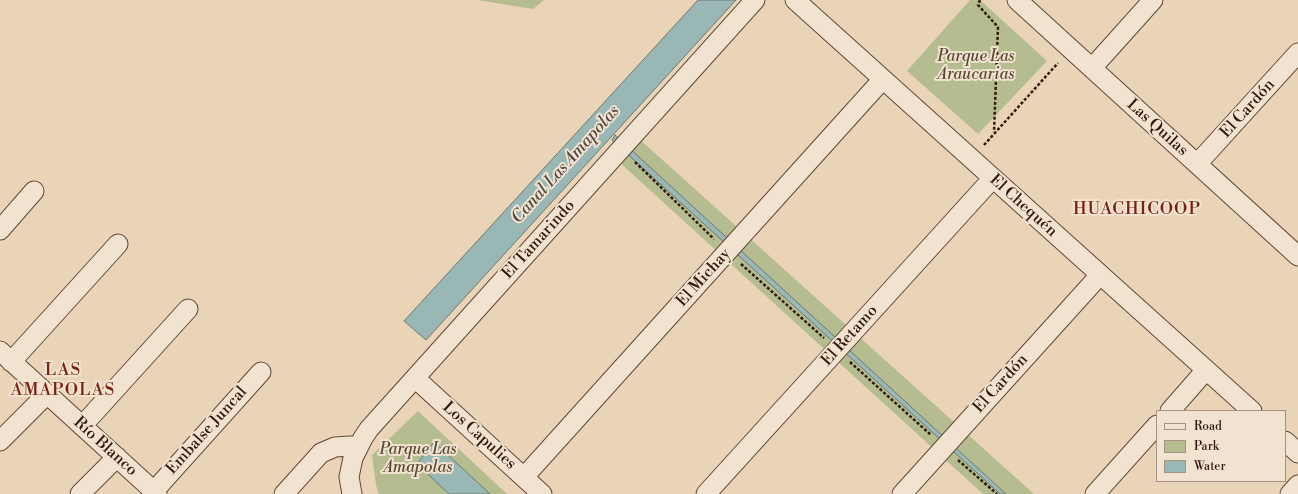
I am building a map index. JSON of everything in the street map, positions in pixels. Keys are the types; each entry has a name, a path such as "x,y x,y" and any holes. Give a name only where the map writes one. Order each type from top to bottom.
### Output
{"street":[{"name":"El Tamarindo","path":"352,494 349,477 350,468 357,447 369,429 755,0"},
{"name":"El Chequén","path":"795,0 1251,410"},
{"name":"Las Quilas","path":"1017,0 1298,256"},
{"path":"1092,68 1153,0"},
{"name":"El Cardón","path":"1197,164 1298,53"},
{"name":"El Michay","path":"524,478 883,79"},
{"name":"El Retamo","path":"706,494 993,178"},
{"path":"0,230 34,191"},
{"path":"6,356 118,244"},
{"name":"El Cardón","path":"902,494 1100,275"},
{"path":"82,426 188,309"},
{"name":"Río Blanco","path":"6,356 156,492"},
{"path":"1171,410 1206,370"},
{"name":"Embalse Juncal","path":"156,492 261,372"},
{"name":"Los Capulies","path":"415,378 542,494"},
{"path":"0,441 47,394"},
{"path":"1095,494 1156,426"},
{"path":"1286,442 1298,453"},
{"path":"284,494 321,453 335,447 357,447"},
{"path":"80,494 117,458"},
{"path":"1290,494 1298,485"}],"path":[{"path":"980,0 978,5 998,27 994,133"},
{"path":"972,159 1071,49"},
{"path":"621,149 727,252 997,494"}],"green space":[{"path":"477,0 544,0 533,9"},
{"name":"Parque Las Araucarias","path":"970,0 980,0 1047,61 978,134 907,71"},
{"path":"627,128 1034,494 983,494 606,150"},
{"name":"Parque Las Amapolas","path":"418,411 507,494 379,494 376,485 372,455"}],"water":[{"name":"Canal Las Amapolas","path":"698,0 736,0 426,340 404,321"},
{"path":"615,135 1006,494 1000,494 612,140"},
{"path":"434,442 490,494 449,494 417,464"}],"district":[{"name":"HUACHICOOP","path":"1137,210"},
{"name":"LAS AMAPOLAS","path":"63,381"}]}
